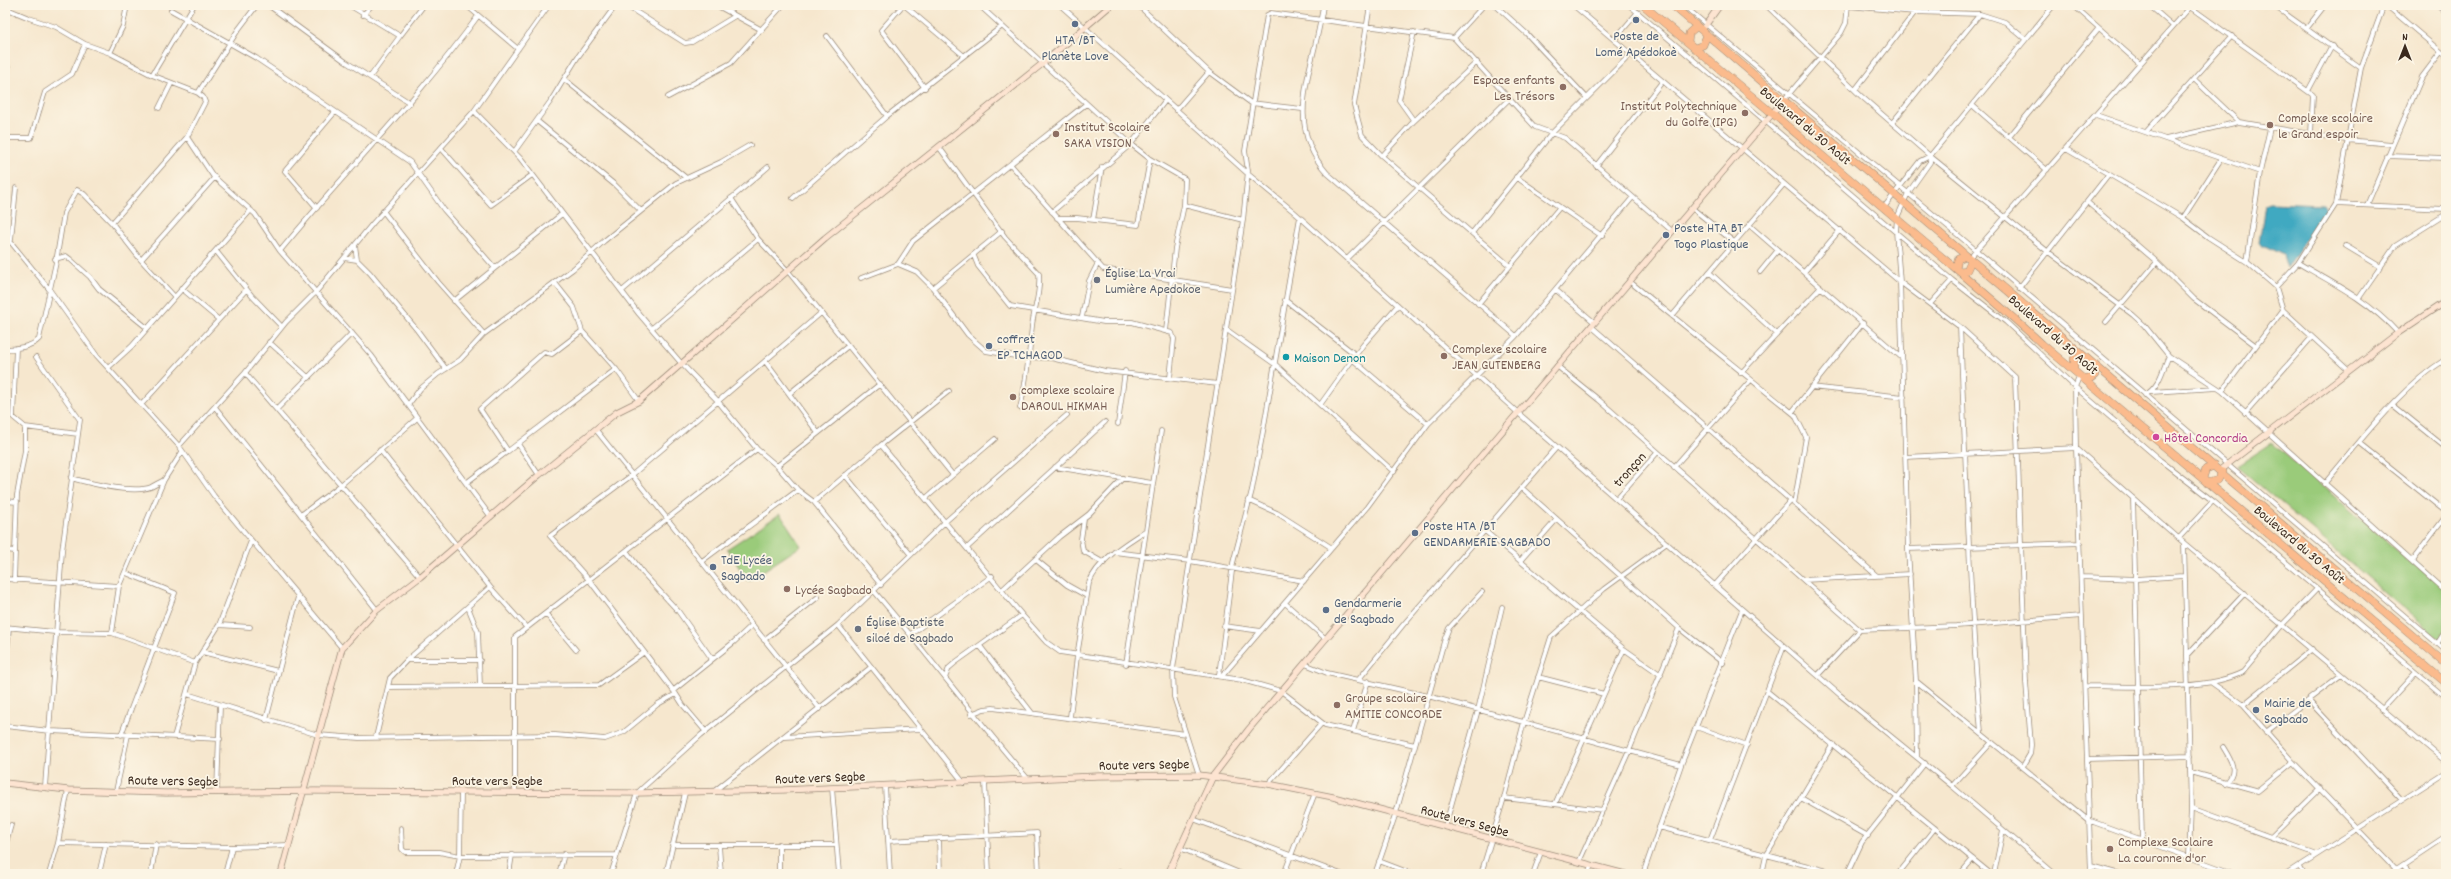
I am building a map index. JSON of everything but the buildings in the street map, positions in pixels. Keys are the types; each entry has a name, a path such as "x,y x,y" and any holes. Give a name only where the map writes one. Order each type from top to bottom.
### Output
{"highway":[{"name":"Boulevard du 30 Août","path":"1643,5 1771,113 1885,206 2082,377 2446,683"},
{"name":"Boulevard du 30 Août","path":"1672,5 1703,29 1783,100 2094,365 2219,469 2370,601 2446,664"},
{"path":"1688,42 1689,33 1703,29 1703,45 1695,48"},
{"path":"1960,256 1968,258 1967,270 1958,270 1956,260 1960,256"},
{"path":"2074,369 2074,359 2084,356"},
{"path":"2082,377 2091,378 2095,375 2094,365"},
{"path":"2206,469 2219,469 2218,480 2205,481 2206,469"}],"street":[{"path":"110,53 124,26 127,5"},
{"path":"152,75 194,5"},
{"path":"198,93 218,64 229,44 257,5"},
{"path":"268,5 370,77 410,103"},
{"path":"349,5 363,15 400,36"},
{"path":"363,15 372,5"},
{"path":"370,77 424,5"},
{"path":"466,5 518,49"},
{"path":"179,446 215,407 282,327 316,292 383,211 474,111 549,5"},
{"path":"514,152 537,121 564,79 616,5"},
{"path":"625,5 685,43 692,42 735,16"},
{"path":"716,5 762,30"},
{"path":"668,97 731,63 783,5"},
{"path":"925,88 881,30 904,5 963,55"},
{"path":"979,5 1001,27 1131,144 1150,159 1186,179 1184,205 1175,248 1166,331"},
{"path":"1060,5 1248,174 1300,217 1517,412 1742,610 1848,702 1925,763 2052,873"},
{"path":"280,874 304,792 342,648 377,610 420,577 539,475 617,412 639,401 787,270 1042,64 1111,5"},
{"path":"1138,5 1209,72 1251,103 1302,109"},
{"path":"1323,5 1302,109 1304,127 1315,160 1327,173 1384,223 1516,336"},
{"path":"1370,5 1354,108 1362,135 1382,156 1510,266"},
{"path":"1454,38 1484,5"},
{"path":"1495,5 1527,34 1586,97"},
{"path":"1573,5 1662,82 1743,148 1900,282 1931,303 1960,327 2015,377 2016,453 2025,621 2026,682 2031,749 2023,766"},
{"path":"1630,5 1952,280 2006,322 2075,387 2160,460 2213,501 2446,697"},
{"path":"1683,5 1703,29 1790,94 1900,186 2446,651"},
{"path":"1703,29 1720,5"},
{"path":"1766,5 1856,90 1930,156 2047,251 2119,307 2144,324 2169,356 2222,391 2446,592"},
{"path":"1168,874 1213,776 1281,691 1743,148 1765,120 1790,94 1821,57 1844,29 1848,5 1915,12 1980,14 2005,22 2025,39"},
{"path":"1885,206 1920,161 1930,156 2054,5"},
{"path":"2072,5 2140,64"},
{"path":"2148,5 2173,26"},
{"path":"2273,5 2362,68"},
{"path":"2307,28 2325,5"},
{"path":"2276,287 2298,263 2336,204 2346,140 2353,122 2362,68 2385,5 2446,56"},
{"path":"2437,5 2446,12"},
{"path":"1968,258 2191,6 2308,91 2314,97 2311,134"},
{"path":"5,8 29,18 56,26 85,44 110,53 171,84 198,93 203,97 205,102 187,137 112,223"},
{"path":"171,10 256,58 375,140 410,162 444,210 494,267"},
{"path":"1614,40 1638,12"},
{"path":"1856,90 1915,12"},
{"path":"1199,775 1174,697 1173,669 1243,220 1248,174 1245,151 1251,103 1267,15 1272,13 1454,38 1477,62 1508,100 1535,128 1565,138 1672,231"},
{"path":"1892,123 1980,14"},
{"path":"280,251 375,140 410,103 478,16"},
{"path":"793,198 887,116 925,88 963,55 1001,27"},
{"path":"2009,138 2098,29"},
{"path":"1414,32 1399,100 1414,121"},
{"path":"827,36 887,116"},
{"path":"2146,132 2195,80 2232,36"},
{"path":"5,138 31,138 45,92 72,74 85,44"},
{"path":"2308,91 2332,46"},
{"path":"2368,205 2392,144 2422,77 2441,52"},
{"path":"1472,233 1552,134 1586,97 1630,54"},
{"path":"5,59 8,68 5,81"},
{"path":"1382,156 1414,121 1477,62"},
{"path":"1176,110 1209,72"},
{"path":"564,79 685,177"},
{"path":"2195,80 2239,122"},
{"path":"1596,166 1662,82"},
{"path":"159,108 171,84"},
{"path":"1346,259 1508,100"},
{"path":"1052,212 1102,167 1131,144 1166,101"},
{"path":"861,278 898,264 913,241 1011,165 1037,142 1086,104"},
{"path":"1972,104 2047,170"},
{"path":"474,111 514,152 622,291 681,363 718,400 757,449 777,466 798,490 814,502 881,585"},
{"path":"317,208 285,171 335,112"},
{"path":"2096,115 2221,160 2260,172"},
{"path":"537,121 613,182 641,211"},
{"path":"2164,139 2239,122 2346,140 2392,144"},
{"path":"2247,262 2260,172 2270,128"},
{"path":"187,137 215,177 251,210 280,251 385,372 416,419 491,517"},
{"path":"408,405 420,389 460,360 484,334 555,283 641,211 685,177 721,162 750,145"},
{"path":"939,147 1002,231 1038,272 1039,294 1032,326 1030,358 1020,408"},
{"path":"441,148 491,205 532,175"},
{"path":"2066,149 2183,218 2208,237 2247,262 2276,287 2283,310 2349,371"},
{"path":"1917,757 1916,681 1908,549 1904,398 1901,357 1900,282 1896,231 1897,218 1905,203 1908,193 1930,162 1930,156"},
{"path":"2387,156 2446,158"},
{"path":"1057,218 1139,225 1150,159"},
{"path":"2183,218 2221,160"},
{"path":"1011,165 1097,266 1106,270 1232,289"},
{"path":"622,291 768,167"},
{"path":"1093,220 1102,167"},
{"path":"2019,288 2108,175"},
{"path":"141,260 215,177"},
{"path":"1516,178 1602,236"},
{"path":"1672,316 1784,184"},
{"path":"11,240 16,188"},
{"path":"5,349 16,348 34,343 39,339 64,213 74,192 80,191 112,223 141,260 174,296"},
{"path":"1221,675 1332,548 1394,472 1428,424 1478,376 1516,336 1602,236 1633,197"},
{"path":"731,198 758,239 787,270 909,422 927,441 952,474"},
{"path":"2087,202 2156,262 2194,299 2255,344"},
{"path":"2336,204 2446,209"},
{"path":"1184,205 1243,220"},
{"path":"1478,304 1559,208"},
{"path":"1692,208 1734,242"},
{"path":"109,367 132,346 181,288 216,251 251,210"},
{"path":"383,211 454,301 484,334"},
{"path":"454,301 494,267 562,214"},
{"path":"2359,298 2398,243 2446,214"},
{"path":"1221,675 1224,626 1233,568 1276,365 1285,300 1300,217"},
{"path":"1749,225 1901,357"},
{"path":"1804,272 1840,230"},
{"path":"933,288 974,256 1002,231"},
{"path":"5,235 11,240 49,289 85,340 141,406 179,446 182,452 252,541 342,648"},
{"path":"652,328 758,239"},
{"path":"355,245 357,260 417,330 446,369"},
{"path":"2346,246 2381,267"},
{"path":"1760,272 1778,250"},
{"path":"216,251 246,290 282,327"},
{"path":"55,259 66,256 70,259 90,277 99,289 146,328"},
{"path":"974,256 978,266 1006,304 1104,322 1132,322 1172,333 1174,339 1170,378"},
{"path":"344,258 357,260"},
{"path":"2106,322 2156,262"},
{"path":"2298,263 2359,298 2375,309 2398,333"},
{"path":"898,264 911,268 933,288 968,335 983,350 1030,358 1051,358 1099,370 1126,371 1218,384"},
{"path":"1082,317 1089,281 1097,266"},
{"path":"1709,272 1777,334"},
{"path":"1931,303 1952,280"},
{"path":"1629,281 1750,381 1792,412 1806,437 1792,502 1756,539 1715,585"},
{"path":"555,283 574,307 582,331 616,369 639,401"},
{"path":"1741,373 1821,287"},
{"path":"181,288 218,319"},
{"path":"141,406 177,368 218,319 246,290"},
{"path":"1556,290 1709,429 1876,575"},
{"path":"1285,300 1356,355"},
{"path":"2219,469 2269,434 2398,333 2446,301"},
{"path":"1320,405 1352,359 1398,305"},
{"path":"2222,391 2255,344 2283,310"},
{"path":"706,732 683,705 675,692 590,581 550,536 632,475 821,313"},
{"path":"1792,412 1862,323"},
{"path":"1960,327 1970,547 1971,625 1981,732"},
{"path":"1227,330 1276,365 1394,472"},
{"path":"508,451 480,409 532,360 544,352 552,354 582,331"},
{"path":"278,408 352,333"},
{"path":"2245,413 2312,337"},
{"path":"269,342 309,378"},
{"path":"790,393 848,346"},
{"path":"16,348 13,418 25,427 78,434"},
{"path":"2151,392 2160,380 2169,356"},
{"path":"36,357 79,416 55,632 50,731 45,787"},
{"path":"1352,359 1428,424"},
{"path":"2324,484 2393,405 2415,384 2446,359"},
{"path":"765,361 818,433"},
{"path":"1557,366 1599,400 1657,453 1860,630"},
{"path":"466,483 616,369"},
{"path":"1118,424 1126,371"},
{"path":"245,372 278,408 420,577"},
{"path":"2082,377 2075,387 2076,448 2091,874"},
{"path":"1674,467 1750,381"},
{"path":"777,466 880,384"},
{"path":"1811,387 1904,398"},
{"path":"2145,395 2151,392 2217,388"},
{"path":"814,502 881,444 949,391"},
{"path":"2393,405 2445,446"},
{"path":"215,407 377,610"},
{"path":"611,874 637,794 706,732 838,625 874,592 946,521 1067,415"},
{"path":"301,515 342,484 416,419"},
{"path":"968,547 1105,422"},
{"path":"14,580 17,502 25,450 25,427"},
{"path":"596,430 702,561 751,626 820,709"},
{"path":"1126,664 1144,531 1161,431"},
{"path":"926,498 952,474 995,439"},
{"path":"2360,443 2446,512"},
{"path":"518,444 539,475"},
{"path":"881,444 1003,589 1022,615 1054,649 1076,656 1126,664 1221,675 1281,691 1322,723 1415,745"},
{"path":"1359,679 1557,447"},
{"path":"1906,456 1965,452 2016,453 2076,448 2184,543 2283,624 2341,675 2446,762"},
{"path":"515,792 515,637 590,581 757,449"},
{"path":"380,450 490,587 526,628"},
{"path":"112,633 119,586 126,573 164,480 182,452"},
{"name":"tronçon","path":"1616,499 1657,453"},
{"path":"1055,468 1152,483"},
{"path":"845,475 911,555"},
{"path":"71,478 102,487 127,488 150,488 164,480"},
{"path":"1003,589 1059,537 1084,519 1123,478"},
{"path":"1522,488 1679,628 1723,663"},
{"path":"702,561 798,490"},
{"path":"2133,498 2142,840"},
{"path":"1248,500 1277,513 1332,548"},
{"path":"5,501 17,502"},
{"path":"2179,538 2213,501"},
{"path":"2412,561 2446,516"},
{"path":"1084,519 1081,539 1083,551 1104,563"},
{"path":"1520,561 1557,519"},
{"path":"1070,717 1076,656 1085,595 1092,575 1114,552 1144,531"},
{"path":"1485,531 1624,649 1661,675"},
{"path":"174,737 195,663 219,625 252,541"},
{"path":"1481,874 1504,798 1524,722 1551,636 1621,576 1667,543"},
{"path":"1908,549 2080,543"},
{"path":"2184,543 2183,576 2187,655 2191,808 2189,856"},
{"path":"5,550 15,550"},
{"path":"627,552 643,574 678,611 712,659"},
{"path":"1114,552 1190,561 1304,581"},
{"path":"1036,559 1067,585 1085,595"},
{"path":"121,735 175,593 126,573"},
{"path":"1804,580 1910,574"},
{"path":"911,634 992,576"},
{"path":"2081,577 2136,579 2183,576"},
{"path":"5,579 119,586"},
{"path":"376,737 390,678 406,660 490,587"},
{"path":"2085,686 2188,685 2212,682 2243,672 2283,624 2317,589"},
{"path":"874,592 911,634 971,714 1028,780"},
{"path":"1375,874 1396,813 1446,633 1482,592"},
{"path":"2187,655 2245,593"},
{"path":"266,720 298,597"},
{"path":"764,640 818,597"},
{"path":"1285,603 1326,639"},
{"path":"468,606 478,632 480,686"},
{"path":"1445,827 1478,710 1502,607"},
{"path":"1643,874 1681,765 1723,663 1742,610"},
{"path":"546,614 576,650"},
{"path":"945,678 949,668 1022,615"},
{"path":"1818,675 1860,630 1912,626 1971,625 2082,616"},
{"path":"219,625 250,627"},
{"path":"838,625 870,668 964,783"},
{"path":"187,694 220,706 318,735 376,737 555,735 610,738 624,732 675,692 751,626"},
{"path":"1224,626 1261,631"},
{"path":"5,673 7,627 55,632 112,633 195,663"},
{"path":"1579,862 1629,750 1679,628"},
{"path":"2437,644 2446,630"},
{"path":"980,646 1033,713"},
{"path":"1710,840 1768,692 1784,646"},
{"path":"1555,804 1624,649"},
{"path":"2243,705 2312,649"},
{"path":"202,652 278,671"},
{"path":"388,687 599,685 643,652"},
{"path":"406,660 480,660"},
{"path":"1305,664 1327,673 1368,681 1428,696 1681,765"},
{"path":"713,792 870,668"},
{"path":"2382,709 2416,672"},
{"path":"2266,732 2309,701 2341,675"},
{"path":"1538,677 1604,694"},
{"path":"1353,731 1368,681"},
{"path":"1916,681 2088,820 2235,874"},
{"path":"2212,682 2243,705 2293,762 2396,869"},
{"path":"1768,692 1993,874 2003,830"},
{"path":"2309,701 2402,800"},
{"path":"218,792 220,706"},
{"path":"971,714 984,709 993,708 1070,717 1186,734"},
{"path":"1268,784 1322,723"},
{"path":"5,726 50,731 220,739"},
{"path":"1696,727 1747,745"},
{"path":"784,737 920,729"},
{"path":"116,791 128,735"},
{"path":"1952,786 1992,742"},
{"path":"1762,874 1766,856 1833,744"},
{"path":"2223,747 2232,762 2233,769 2231,778 2225,783"},
{"path":"2088,759 2190,756"},
{"path":"2190,772 2258,791 2293,762"},
{"path":"1847,874 1868,836 1925,763"},
{"path":"2287,874 2446,772"},
{"name":"Route vers Segbe","path":"5,783 68,790 116,791 515,792 637,794 1199,775 1268,784 1315,793 1625,874"},
{"path":"985,782 989,874"},
{"path":"885,786 890,874"},
{"path":"832,788 839,874"},
{"path":"2271,837 2320,789"},
{"path":"49,874 58,843 68,790"},
{"path":"456,874 460,856 461,792"},
{"path":"666,874 685,793"},
{"path":"1284,874 1315,793"},
{"path":"1504,798 1603,810"},
{"path":"1801,798 1868,836"},
{"path":"2191,808 2317,854"},
{"path":"1193,819 1341,874"},
{"path":"5,846 11,825"},
{"path":"1660,827 1839,874"},
{"path":"401,828 403,852 439,852 460,856 564,854 616,855"},
{"path":"1898,874 1935,828"},
{"path":"888,841 1036,833 1039,874"},
{"path":"2389,874 2446,836"},
{"path":"939,838 940,874"},
{"path":"58,843 232,846 288,845"},
{"path":"99,874 106,844"},
{"path":"151,874 156,844"},
{"path":"779,844 779,874"},
{"path":"672,845 836,845"},
{"path":"225,874 232,846"},
{"path":"719,846 720,874"},
{"path":"1180,848 1242,874"},
{"path":"1533,874 1541,852"},
{"path":"559,874 564,854"},
{"path":"508,874 512,855"},
{"path":"1960,874 1973,859"},
{"path":"1380,861 1413,874"},
{"path":"1588,874 1592,865"},
{"path":"2403,865 2411,874"},
{"path":"2091,866 2120,874"},
{"path":"2299,866 2304,874"},
{"path":"1112,874 1120,871 1126,874"}],"green space":[{"path":"2272,443 2413,564 2446,585 2446,644 2237,466"},
{"path":"780,514 801,546 748,581 727,549"}],"water":[{"path":"2270,203 2323,205 2326,209 2287,268 2283,255 2259,243 2265,205"}],"place":[{"name":"Poste de Lomé Apédokoè","path":"1636,20"},
{"name":"HTA /BT Planète Love","path":"1075,24"},
{"name":"Espace enfants Les Trésors","path":"1563,87"},
{"name":"Institut Polytechnique du Golfe (IPG)","path":"1745,113"},
{"name":"Complexe scolaire le Grand espoir","path":"2270,125"},
{"name":"Institut Scolaire SAKA VISION","path":"1056,134"},
{"name":"Poste HTA BT Togo Plastique","path":"1666,235"},
{"name":"Église La Vrai Lumière Apedokoe","path":"1097,280"},
{"name":"coffret EP TCHAGOD","path":"989,346"},
{"name":"Complexe scolaire JEAN GUTENBERG","path":"1444,356"},
{"name":"Maison Denon","path":"1286,357"},
{"name":"complexe scolaire DAROUL HIKMAH","path":"1013,397"},
{"name":"Hôtel Concordia","path":"2156,437"},
{"name":"Poste HTA /BT GENDARMERIE SAGBADO","path":"1415,533"},
{"name":"TdE Lycée Sagbado","path":"713,567"},
{"name":"Lycée Sagbado","path":"787,589"},
{"name":"Gendarmerie de Sagbado","path":"1326,610"},
{"name":"Église Baptiste siloé de Sagbado","path":"858,629"},
{"name":"Groupe scolaire AMITIE CONCORDE","path":"1337,705"},
{"name":"Mairie de Sagbado","path":"2256,710"},
{"name":"Complexe Scolaire La couronne d'or","path":"2110,849"}]}
